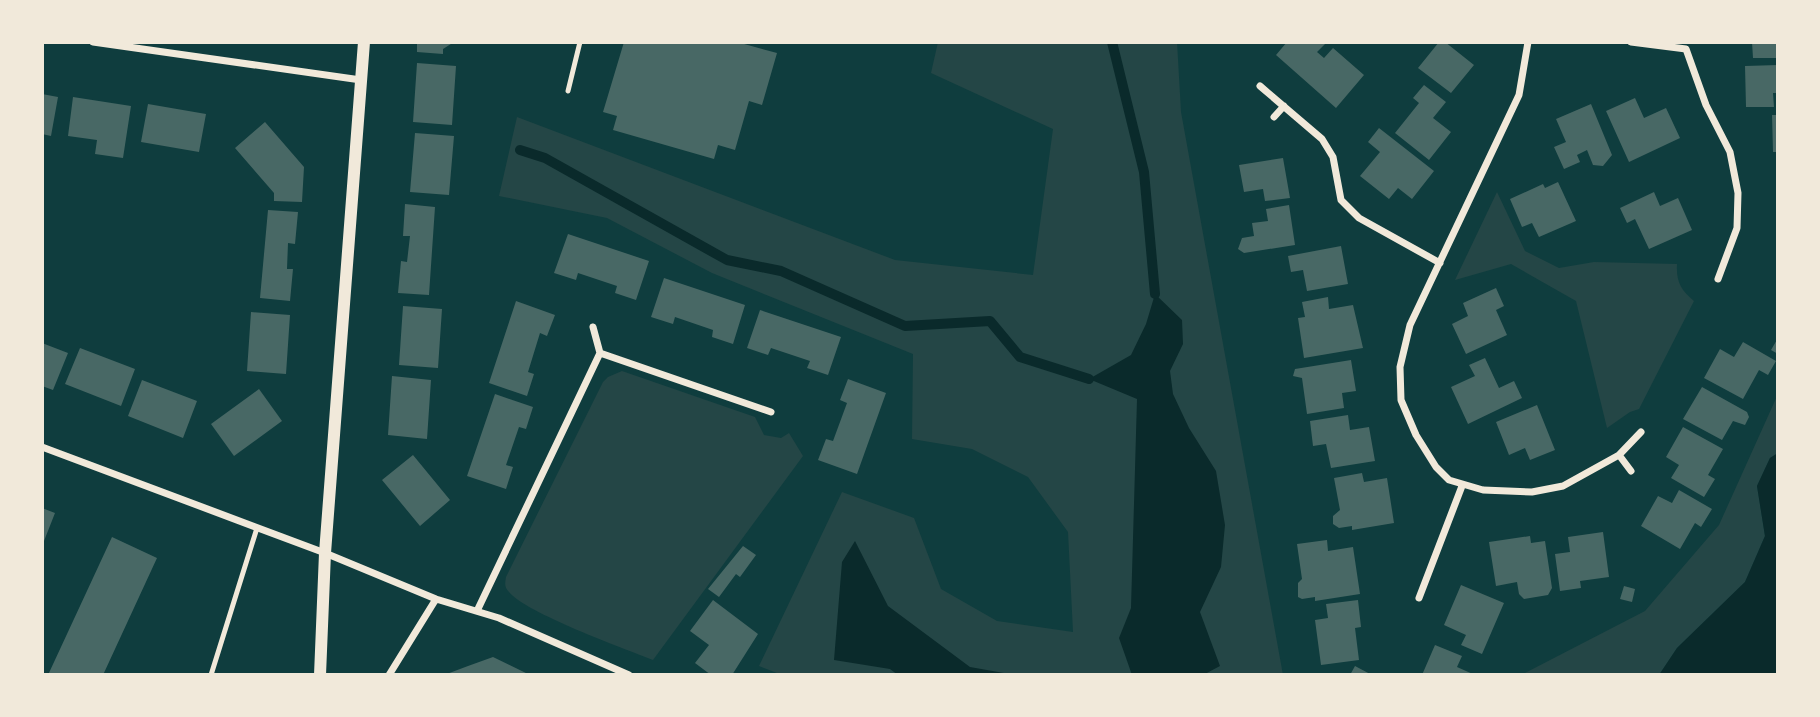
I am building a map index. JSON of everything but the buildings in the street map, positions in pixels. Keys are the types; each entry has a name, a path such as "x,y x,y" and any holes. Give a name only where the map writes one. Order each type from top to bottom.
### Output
{"street":[{"path":"93,42 361,80"},
{"path":"320,675 325,553 364,42"},
{"path":"1528,42 1519,95 1410,325 1400,367 1401,400 1416,435 1436,467 1462,486 1506,493 1532,492 1563,486 1592,473 1619,455 1641,432"},
{"path":"1631,42 1689,45 1706,105 1730,152 1738,193 1737,228 1718,279"},
{"path":"1260,86 1322,139 1333,157 1341,200 1359,218 1440,263"},
{"path":"1274,117 1284,106"},
{"path":"477,611 600,353 593,327"},
{"path":"600,353 771,412"},
{"path":"42,447 325,553 436,599 477,611 629,675"},
{"path":"1619,455 1631,471"},
{"path":"1419,598 1462,486"},
{"path":"389,675 436,599"}],"lane":[{"path":"568,91 580,42"},
{"path":"211,675 257,528"}],"shaded area":[{"path":"938,42 1177,42 1181,112 1283,675 782,675 759,666 842,492 914,518 941,589 997,621 1073,632 1068,532 1028,477 972,449 912,439 913,354 712,273 607,218 499,196 517,117 895,260 1033,275 1053,129 931,73"},
{"path":"1497,192 1525,251 1559,268 1594,262 1677,264 1680,285 1694,301 1639,409 1607,428 1576,301 1511,264 1455,280"},
{"path":"1155,294 1182,320 1183,344 1170,371 1173,394 1189,428 1216,471 1225,525 1221,567 1200,612 1220,666 1203,675 1132,675 1119,638 1131,608 1137,399 1089,379 1131,355 1146,324"},
{"path":"622,371 755,417 764,435 781,438 789,433 803,456 653,660 534,610 507,590 505,585 506,577 603,382"},
{"path":"1778,394 1778,453 1770,458 1757,486 1765,536 1745,582 1677,648 1659,675 1521,675 1645,611 1719,525"},
{"path":"1778,453 1778,675 1659,675 1677,648 1745,582 1765,536 1757,486 1770,458"},
{"path":"855,541 888,606 970,667 1015,675 898,675 890,669 834,660 842,562"}],"waterway":[{"path":"1112,42 1144,172 1155,294"},
{"path":"520,150 545,158 727,260 781,271 905,326 990,321 1020,357 1089,379"}]}
